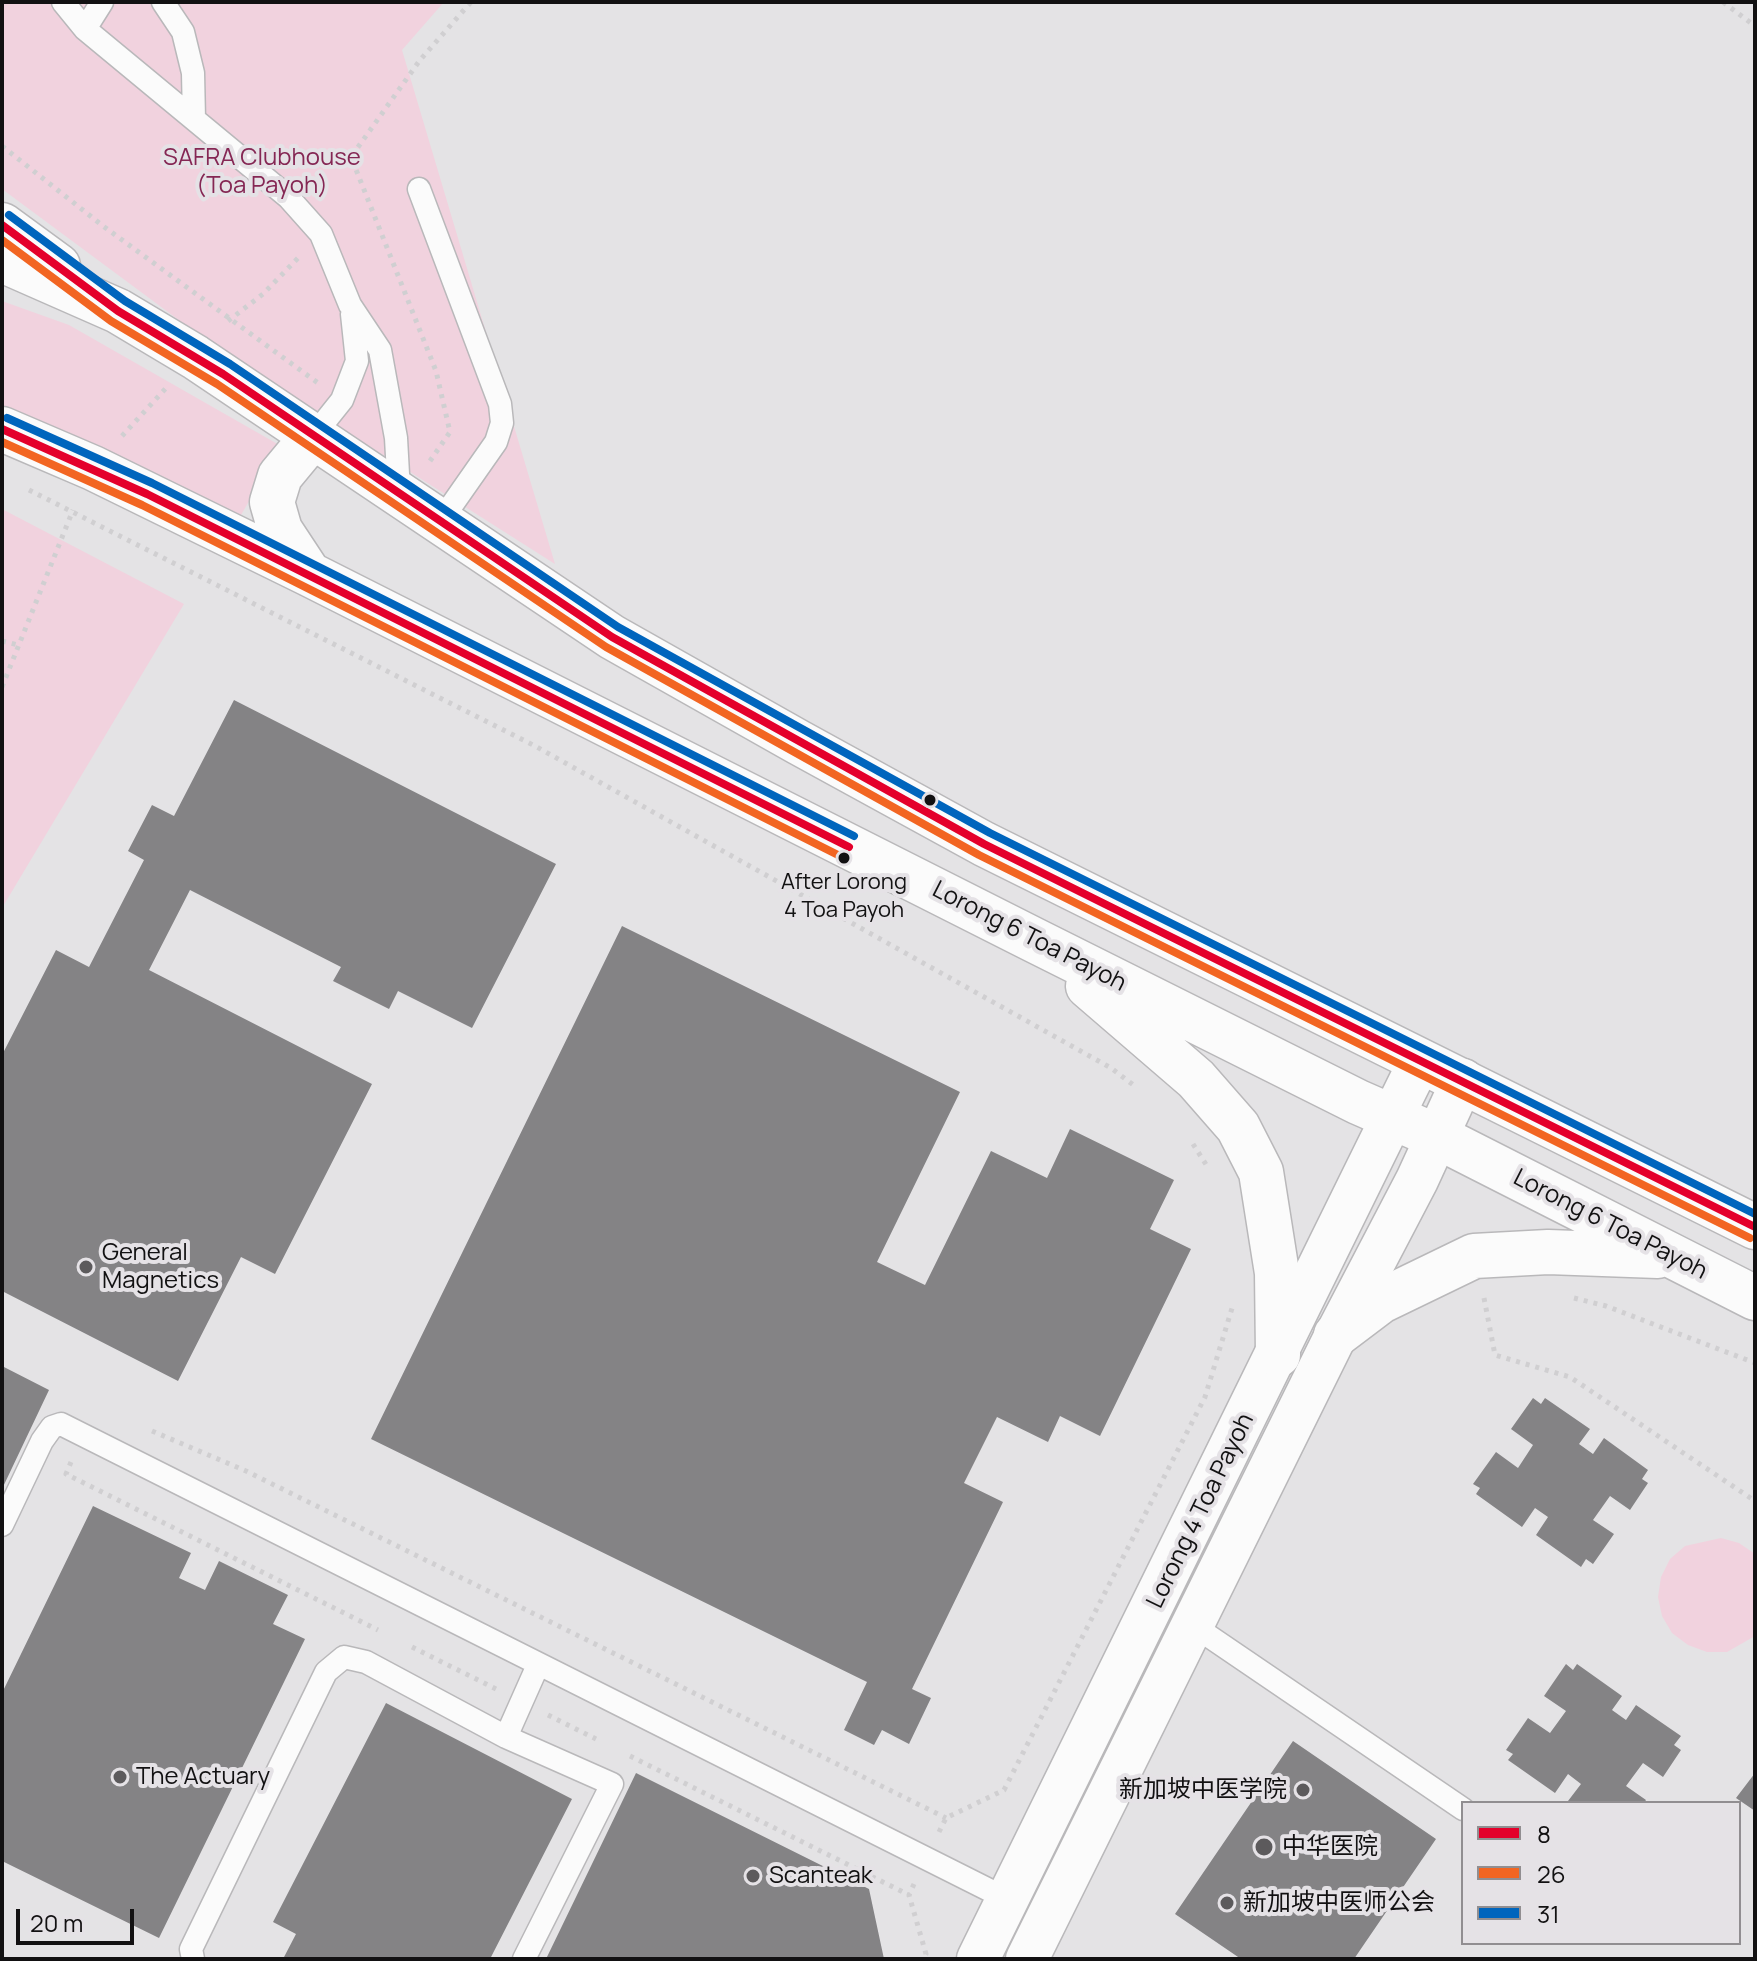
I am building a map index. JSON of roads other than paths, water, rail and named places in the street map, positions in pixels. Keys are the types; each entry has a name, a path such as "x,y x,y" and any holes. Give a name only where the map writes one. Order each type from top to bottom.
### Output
{"main road":[{"path":"2,225 118,311 314,435 612,637 984,844 1755,1227"},
{"path":"2,260 118,311"},
{"name":"Lorong 6 Toa Payoh","path":"2,429 93,468 309,574 1034,940 1438,1137 1755,1298"},
{"path":"309,574 280,530 272,502 280,476 314,435"},
{"path":"1034,940 1196,1079 1238,1127 1261,1172 1268,1211 1277,1273 1278,1355"},
{"path":"1336,1335 1381,1301 1474,1256 1548,1252 1672,1256"}],"street":[{"name":"Lorong 4 Toa Payoh","path":"978,1959 1278,1355 1420,1061"},
{"name":"Lorong 4 Toa Payoh","path":"1027,1959 1336,1335 1438,1137 1463,1080"}],"lane":[{"path":"63,2 85,29 288,197 321,234 350,305 380,350 396,438 399,492"},
{"path":"85,29 102,2"},
{"path":"163,2 183,32 193,73 194,119"},
{"path":"419,189 500,404 502,423 496,442 440,522"},
{"path":"314,435 342,400 357,361 350,305"},
{"path":"2,1525 52,1427 61,1424 538,1665 877,1830 1009,1900"},
{"path":"1194,1626 1461,1808"},
{"path":"193,1959 191,1949 326,1672 344,1657 366,1662 506,1737 612,1784 524,1959"},
{"path":"506,1737 538,1665"}],"place":[{"name":"After Lorong 4 Toa Payoh","path":"844,858"},
{"name":"General Magnetics","path":"86,1267"},
{"name":"The Actuary","path":"120,1777"},
{"name":"新加坡中医学院","path":"1303,1790"},
{"name":"中华医院","path":"1264,1847"},
{"name":"Scanteak","path":"753,1876"},
{"name":"新加坡中医师公会","path":"1227,1903"}],"park label":[{"name":"SAFRA Clubhouse (Toa Payoh)","path":"262,172"}]}
